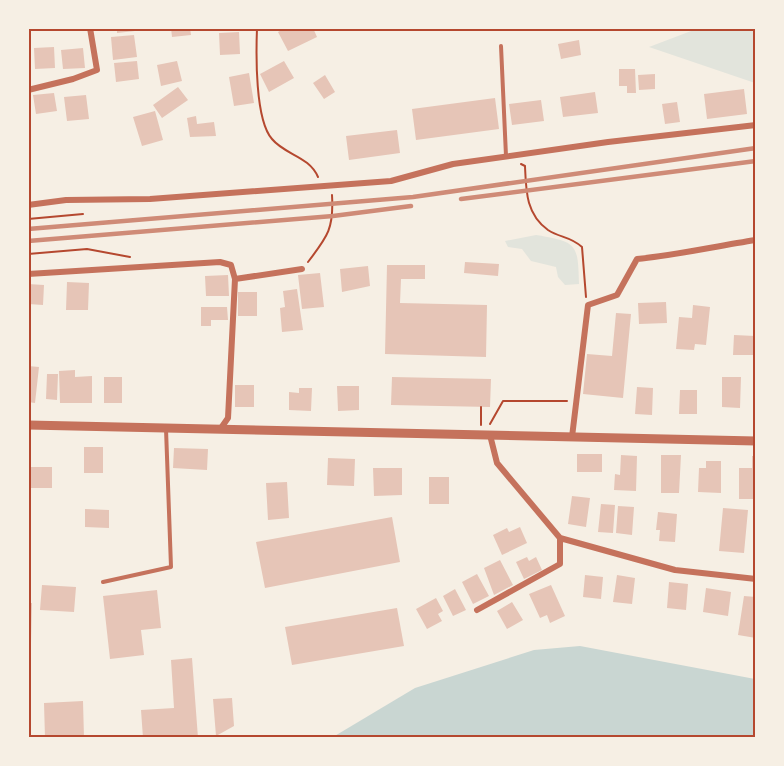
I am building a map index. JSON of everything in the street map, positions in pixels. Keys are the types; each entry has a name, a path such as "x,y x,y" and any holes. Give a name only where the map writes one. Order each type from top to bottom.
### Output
{"street":[{"path":"28,90 73,79 97,70 90,28"},
{"path":"28,205 66,200 161,199 391,181 453,164 756,124"},
{"path":"572,437 588,305 617,295 637,260 686,254 708,247 756,240"},
{"path":"28,274 220,262 231,265 235,279 228,418 221,428"},
{"path":"235,279 302,269"},
{"path":"28,425 489,432 572,437 756,441"},
{"path":"489,432 497,464 560,538 675,570 756,579"},
{"path":"477,610 560,564 560,538"}],"lane":[{"path":"501,46 506,157"},
{"path":"103,582 171,567 166,428"}],"path":[{"path":"257,28 255,74 264,119 271,139 314,168 321,185"},
{"path":"525,166 528,207 549,231 573,238 582,247 588,305"},
{"path":"302,269 329,235 333,216 332,186"},
{"path":"28,219 83,214"},
{"path":"28,254 87,249"},
{"path":"489,432 502,401 576,400"},
{"path":"481,407 481,429"}],"shaded area":[{"path":"699,28 755,29 755,83 649,47"},
{"path":"536,235 560,240 572,247 578,260 579,284 565,285 558,277 556,267 531,261 522,249 508,247 505,241"},
{"path":"580,646 755,679 755,737 333,737 415,688 534,650"}],"building":[{"path":"117,28 135,28 135,31 117,33"},
{"path":"171,28 190,28 191,35 172,37"},
{"path":"285,28 313,28 317,37 288,51 278,32"},
{"path":"239,32 240,54 220,55 219,33"},
{"path":"134,35 137,57 113,60 111,37"},
{"path":"579,40 581,55 561,59 558,44"},
{"path":"54,47 55,68 35,69 34,48"},
{"path":"83,48 85,68 63,69 61,50"},
{"path":"137,61 139,79 116,82 114,63"},
{"path":"177,61 182,81 161,86 157,65"},
{"path":"284,61 294,78 269,92 260,74"},
{"path":"619,69 635,69 636,93 627,93 627,86 619,86"},
{"path":"249,73 254,103 234,106 229,77"},
{"path":"655,74 655,89 639,90 638,75"},
{"path":"325,75 335,92 324,99 313,83"},
{"path":"178,87 188,100 162,118 153,105"},
{"path":"744,89 747,114 707,119 704,94"},
{"path":"595,92 598,113 563,117 560,97"},
{"path":"54,93 57,111 36,114 33,95"},
{"path":"86,95 89,119 67,121 64,97"},
{"path":"495,98 499,129 416,140 412,109"},
{"path":"541,100 544,121 512,125 509,104"},
{"path":"677,102 680,122 665,124 662,104"},
{"path":"155,111 163,140 142,146 133,117"},
{"path":"196,116 197,124 214,122 216,136 190,137 187,118"},
{"path":"397,130 400,153 349,160 346,136"},
{"path":"465,262 499,264 498,276 464,273"},
{"path":"387,265 425,265 425,279 401,279 400,303 487,305 486,357 385,354"},
{"path":"368,266 370,286 342,292 340,269"},
{"path":"320,273 324,307 302,309 298,275"},
{"path":"228,275 229,296 206,296 205,276"},
{"path":"67,282 89,283 88,310 66,310"},
{"path":"28,284 44,285 43,305 28,304"},
{"path":"297,289 303,330 282,332 280,308 285,307 283,291"},
{"path":"238,292 257,292 257,316 238,316"},
{"path":"666,302 667,323 639,324 638,303"},
{"path":"693,305 710,307 706,345 695,344 694,350 676,349 679,317 692,318"},
{"path":"201,307 227,307 228,320 211,320 211,326 201,326"},
{"path":"616,313 631,314 623,398 583,394 587,354 612,356"},
{"path":"734,335 755,336 754,355 733,355"},
{"path":"28,366 39,367 35,403 28,402"},
{"path":"75,370 75,377 92,376 92,403 60,403 59,371"},
{"path":"47,374 58,374 57,400 46,399"},
{"path":"104,377 122,377 122,403 104,403"},
{"path":"392,377 491,379 490,407 391,405"},
{"path":"722,377 741,377 740,408 722,407"},
{"path":"235,385 254,385 254,407 235,407"},
{"path":"337,386 359,386 359,410 338,411"},
{"path":"637,387 653,388 652,415 635,414"},
{"path":"299,388 312,388 311,411 289,410 289,392 299,393"},
{"path":"680,390 697,390 697,414 679,414"},
{"path":"84,447 103,447 103,473 84,473"},
{"path":"174,448 208,449 207,470 173,468"},
{"path":"577,454 602,454 602,472 577,472"},
{"path":"621,455 637,456 636,491 614,490 615,474 620,475"},
{"path":"661,455 681,455 679,493 661,493"},
{"path":"752,456 756,456 755,499 739,499 739,468 752,468"},
{"path":"328,458 355,459 354,486 327,485"},
{"path":"706,461 721,461 721,493 698,492 699,468 706,468"},
{"path":"28,467 52,467 52,488 28,488"},
{"path":"373,468 402,468 402,495 374,496"},
{"path":"429,477 449,477 449,504 429,504"},
{"path":"287,482 289,518 268,520 266,483"},
{"path":"572,496 590,498 586,527 568,524"},
{"path":"601,504 615,505 613,533 598,532"},
{"path":"618,506 634,507 632,535 616,533"},
{"path":"723,508 748,510 744,553 719,551"},
{"path":"85,509 109,510 109,528 85,527"},
{"path":"658,512 677,514 675,542 659,541 660,530 656,530"},
{"path":"392,517 400,562 265,588 256,542"},
{"path":"520,527 527,543 502,555 493,535 507,528 509,532"},
{"path":"527,557 529,561 536,557 542,570 524,579 516,562"},
{"path":"500,560 513,585 494,595 484,568"},
{"path":"477,574 489,596 473,604 462,582"},
{"path":"585,575 603,577 601,599 583,597"},
{"path":"617,575 635,578 632,604 613,602"},
{"path":"669,582 688,584 686,610 667,608"},
{"path":"42,585 76,587 74,612 40,610"},
{"path":"551,585 565,616 550,623 547,615 540,618 529,594"},
{"path":"706,588 731,592 728,616 703,612"},
{"path":"455,589 466,610 453,616 443,596"},
{"path":"157,590 161,628 141,630 144,655 110,659 103,596"},
{"path":"744,596 756,597 756,638 738,635"},
{"path":"436,598 443,611 438,614 442,621 427,629 416,609"},
{"path":"512,602 523,620 507,629 497,611"},
{"path":"28,603 32,603 31,643 28,643"},
{"path":"397,608 404,646 292,665 285,627"},
{"path":"192,658 198,738 143,738 141,710 174,708 171,660"},
{"path":"232,698 234,726 216,736 213,699"},
{"path":"83,701 84,738 45,738 44,703"}],"railway":[{"path":"28,229 413,197 756,148"},
{"path":"461,199 756,161"},
{"path":"28,241 333,216 411,206"}]}
